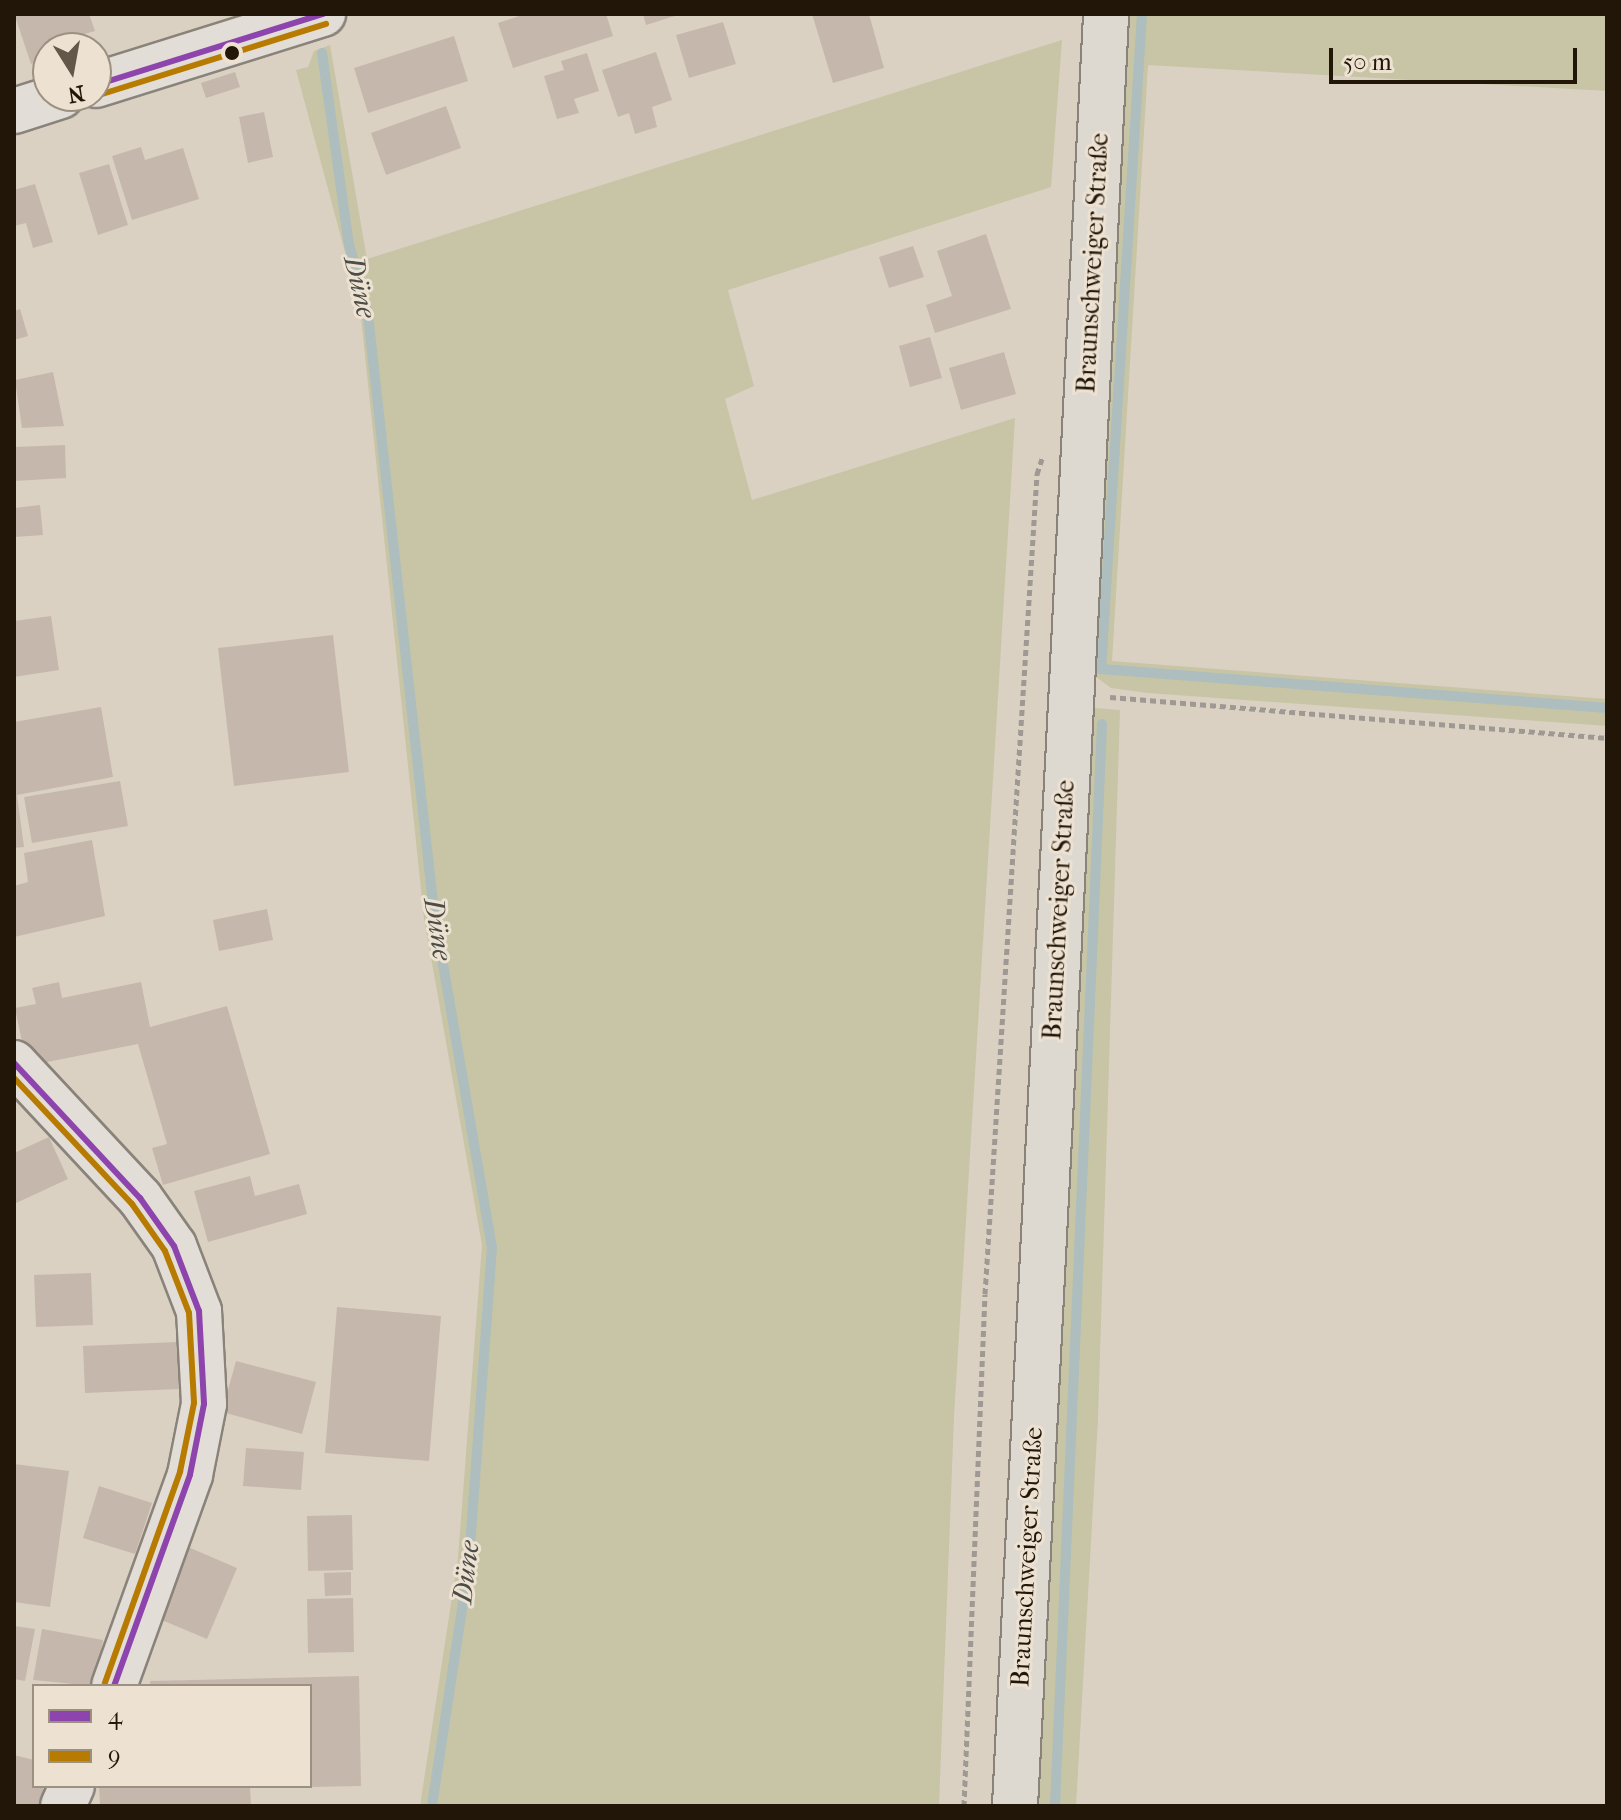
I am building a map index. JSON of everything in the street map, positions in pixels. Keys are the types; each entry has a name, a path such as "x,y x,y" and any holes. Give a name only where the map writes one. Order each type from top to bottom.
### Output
{"main road":[{"name":"Braunschweiger Straße","path":"1015,1806 1069,688 1106,14"}],"street":[{"path":"112,80 303,17"},
{"path":"14,1063 140,1198 174,1246 199,1311 204,1404 190,1475 115,1684"}],"path":[{"path":"964,1806 985,1294 1037,474 1046,447"},
{"path":"1069,688 1117,699 1607,738"}],"shaded area":[{"path":"1124,14 1607,14 1607,91 1148,65 1112,661 1607,699 1607,726 1148,693 1111,688 1092,674"},
{"path":"1062,40 1051,187 728,290 754,386 725,399 752,500 1015,418 954,1417 939,1806 420,1806 458,1558 482,1245 424,918 360,308 296,70 308,67 314,51 330,45 367,259"},
{"path":"1083,707 1120,710 1098,1419 1076,1806 1032,1806"}],"building":[{"path":"89,14 95,31 32,32 31,64 15,16"},
{"path":"525,14 606,14 613,36 513,68 498,23"},
{"path":"643,14 678,14 678,15 646,25"},
{"path":"812,14 869,14 884,68 833,83"},
{"path":"723,22 736,64 689,78 676,35"},
{"path":"454,36 468,81 368,113 354,68"},
{"path":"656,52 672,100 652,107 657,127 635,134 629,113 618,117 602,70"},
{"path":"587,53 599,91 574,99 579,113 557,119 544,76 564,70 561,61"},
{"path":"235,72 240,87 206,98 201,83"},
{"path":"446,106 461,148 386,175 371,133"},
{"path":"264,112 273,157 248,163 239,117"},
{"path":"141,147 145,160 183,148 199,199 132,220 112,156"},
{"path":"109,164 128,225 98,235 79,173"},
{"path":"35,184 53,242 33,248 26,223 14,226 14,190"},
{"path":"986,234 1011,309 935,333 926,305 952,296 937,251"},
{"path":"913,246 924,277 889,288 879,257"},
{"path":"20,309 28,336 14,340 14,311"},
{"path":"930,337 942,378 910,387 899,346"},
{"path":"1004,352 1016,394 961,410 949,368"},
{"path":"53,372 64,426 22,428 15,380"},
{"path":"65,445 66,478 14,481 14,447"},
{"path":"40,505 43,535 14,537 14,508"},
{"path":"51,616 59,670 14,677 14,621"},
{"path":"333,635 349,772 234,786 218,648"},
{"path":"101,707 113,777 17,795 24,847 14,848 14,722"},
{"path":"120,781 128,826 32,843 24,797"},
{"path":"92,840 105,916 14,937 14,886 28,882 24,853"},
{"path":"267,909 273,940 219,951 213,920"},
{"path":"59,982 62,998 141,982 150,1027 227,1006 270,1154 163,1185 152,1148 167,1144 138,1044 27,1066 15,1008 36,1004 32,988"},
{"path":"49,1137 68,1179 14,1204 14,1153"},
{"path":"250,1176 255,1196 299,1184 307,1214 208,1242 194,1191"},
{"path":"91,1273 93,1325 36,1327 34,1275"},
{"path":"337,1307 441,1316 429,1461 325,1453"},
{"path":"177,1342 179,1389 85,1393 83,1346"},
{"path":"236,1361 316,1382 302,1434 222,1412"},
{"path":"246,1448 304,1452 301,1490 243,1486"},
{"path":"14,1464 69,1471 50,1607 14,1602"},
{"path":"99,1486 152,1503 135,1554 83,1538"},
{"path":"352,1515 353,1570 308,1571 307,1516"},
{"path":"188,1547 237,1568 207,1639 157,1618"},
{"path":"351,1572 351,1595 325,1596 324,1573"},
{"path":"353,1598 354,1652 308,1653 307,1599"},
{"path":"14,1626 35,1629 25,1681 14,1679"},
{"path":"42,1629 103,1640 95,1684 33,1680"},
{"path":"359,1676 361,1786 312,1787 312,1684 150,1684 150,1681"},
{"path":"14,1755 32,1760 32,1788 44,1788 39,1806 14,1806"},
{"path":"99,1788 250,1788 251,1806 100,1806"}],"waterway":[{"path":"1142,14 1101,669 1607,708"},
{"name":"Düne","path":"322,53 349,244 368,315 434,912 492,1247 468,1570 432,1806"},
{"path":"1055,1806 1102,724"}],"transit line":[{"name":"4","path":"112,80 323,14"},
{"name":"9","path":"112,91 326,24"},
{"name":"4","path":"14,1063 140,1198 174,1246 199,1311 204,1404 190,1475 115,1684"},
{"name":"9","path":"14,1078 132,1204 165,1251 189,1313 194,1403 180,1472 105,1683"}]}
